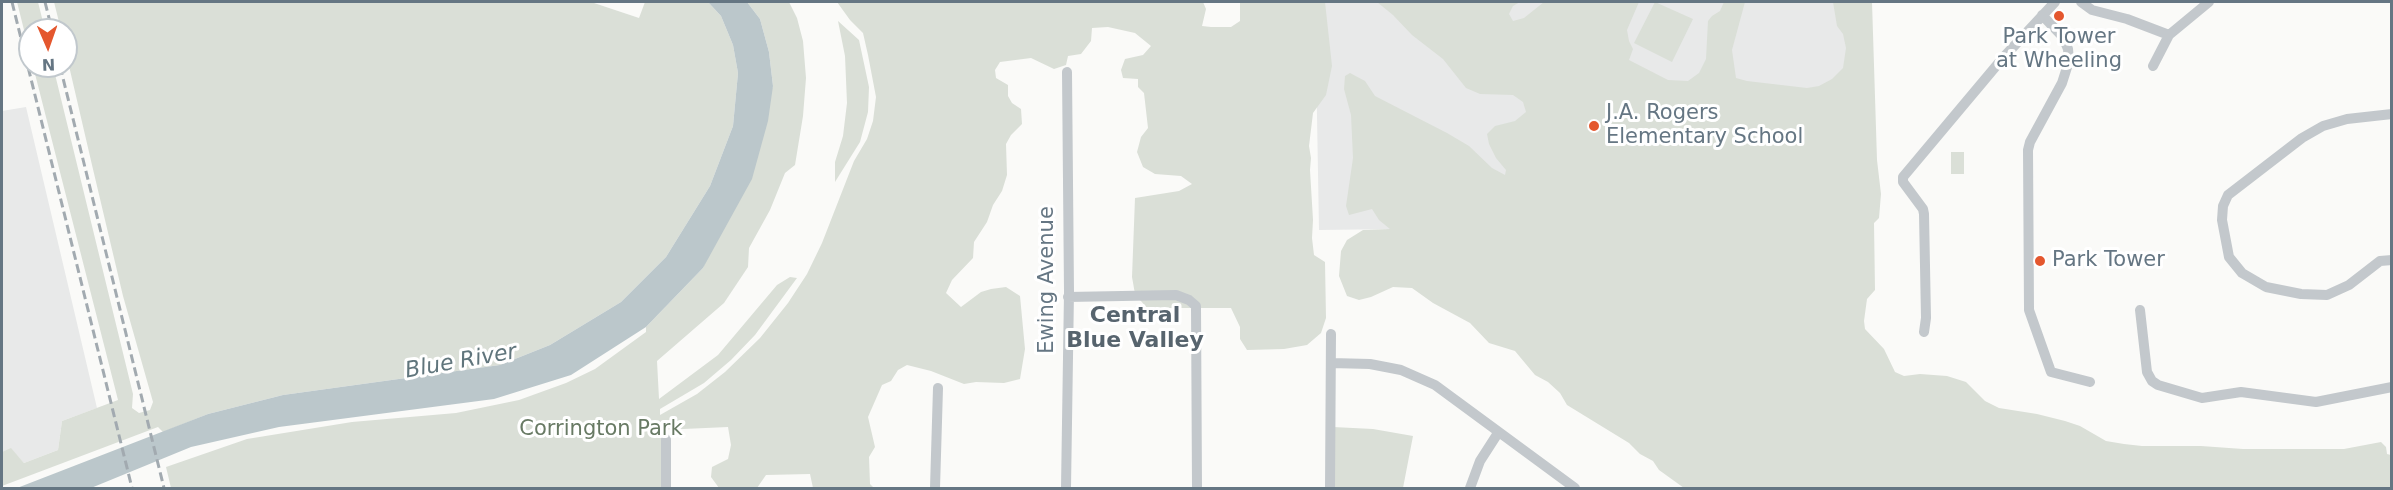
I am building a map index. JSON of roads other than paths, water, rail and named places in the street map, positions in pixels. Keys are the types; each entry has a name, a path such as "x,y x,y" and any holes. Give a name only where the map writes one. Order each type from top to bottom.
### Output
{"street":[{"path":"1924,332 1926,318 1924,214 1923,209 1903,182 1903,177 2002,59 2055,2"},
{"path":"2081,2 2092,10 2127,19 2169,36"},
{"path":"2153,66 2169,36 2209,2"},
{"path":"2042,15 2063,37 2068,49 2069,60 2062,84 2030,142 2028,150 2029,310 2051,372 2090,381"},
{"name":"Ewing Avenue","path":"1066,489 1067,72"},
{"path":"2391,114 2347,119 2323,126 2302,138 2228,195 2223,206 2222,220 2229,257 2242,273 2266,287 2301,294 2327,296 2349,285 2380,261 2391,260"},
{"path":"1068,297 1176,295 1189,300 1196,306 1197,489"},
{"path":"2140,310 2147,372 2151,381 2158,385 2202,398 2241,392 2316,402 2391,387"},
{"path":"1330,489 1331,334"},
{"path":"1331,363 1370,364 1401,370 1435,385 1575,489"},
{"path":"935,489 938,388"},
{"path":"1470,489 1480,461 1498,433"},
{"path":"666,439 666,489"}],"railway":[{"path":"12,2 132,488"},
{"path":"45,2 49,18"},
{"path":"63,78 164,488"}],"place":[{"name":"Park Tower at Wheeling","path":"2059,16"},
{"name":"J.A. Rogers Elementary School","path":"1594,126"},
{"name":"Park Tower","path":"2040,261"}],"district":[{"name":"Central Blue Valley","path":"1135,328"}],"water label":[{"name":"Blue River","path":"461,362"}],"park label":[{"name":"Corrington Park","path":"601,430"}]}
